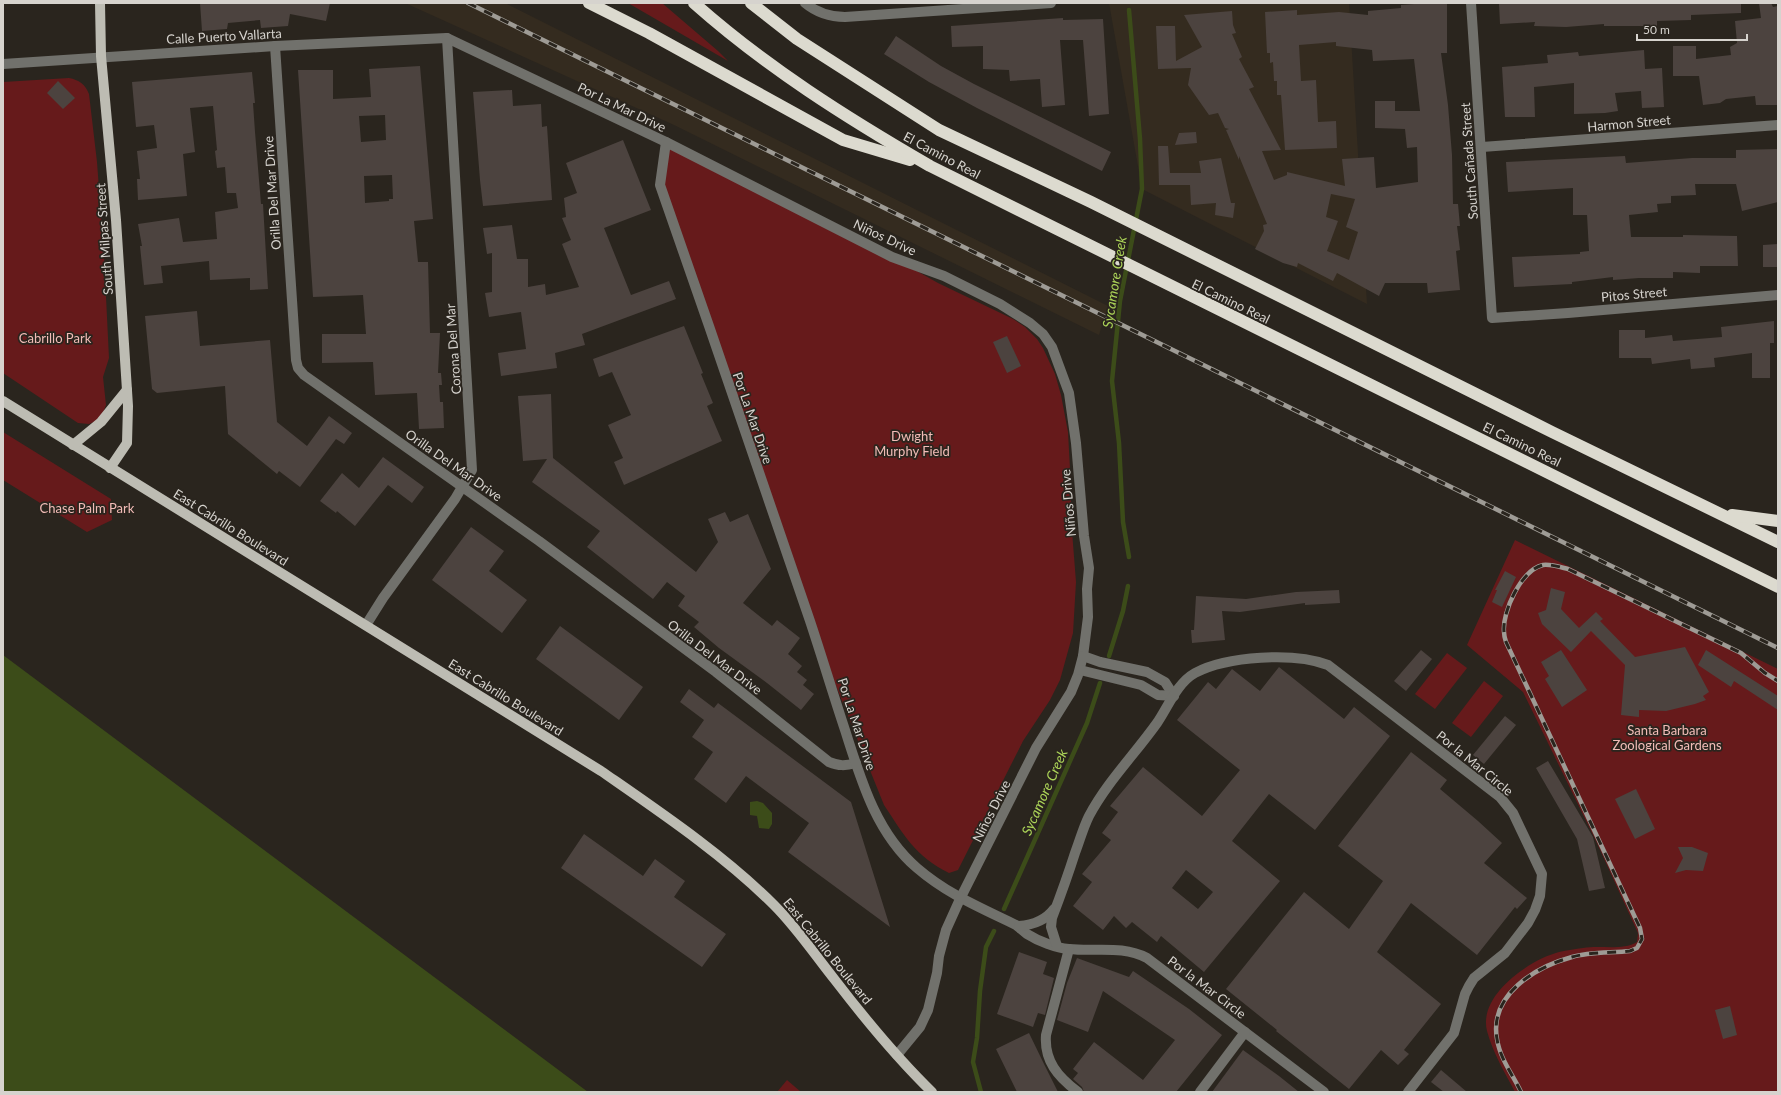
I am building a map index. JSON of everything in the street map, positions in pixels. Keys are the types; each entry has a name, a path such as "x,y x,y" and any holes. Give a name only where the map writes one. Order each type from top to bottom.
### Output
{"highway":[{"path":"589,3 649,33 843,140 930,166"},
{"name":"El Camino Real","path":"694,3 758,55 821,100 878,136 930,166 1173,288 1778,587"},
{"name":"El Camino Real","path":"751,3 797,39 938,130 1091,202 1778,542"},
{"path":"1720,514 1778,521"}],"main road":[{"name":"South Milpas Street","path":"100,3 101,56 116,220 127,390 127,443 110,468"},
{"path":"73,445 100,422 127,390"},
{"name":"East Cabrillo Boulevard","path":"3,401 366,625 601,772 657,810 711,851 774,905 809,945 835,980 913,1074 932,1092"}],"street":[{"path":"805,3 813,9 828,16 845,17 1050,3"},
{"name":"South Cañada Street","path":"1471,3 1482,147 1492,318"},
{"name":"Calle Puerto Vallarta","path":"3,64 101,56 446,38"},
{"name":"Por La Mar Drive","path":"446,38 666,142 660,185 808,617 856,763 873,809 892,841 917,868 960,899"},
{"name":"Corona Del Mar","path":"366,625 383,598 463,487 472,470 473,462 446,38"},
{"name":"Orilla Del Mar Drive","path":"275,46 294,332 298,368 304,375 463,487 716,672 829,762 845,766 856,763"},
{"name":"Harmon Street","path":"1482,147 1778,125"},
{"name":"Niños Drive","path":"666,142 892,257 944,276 1000,304 1030,323 1043,334 1052,347 1069,393 1076,443 1084,536 1089,568 1087,589 1088,617 1080,670 1071,692 1036,748 960,899 946,930 938,956 937,973 928,1010 920,1027 897,1055"},
{"name":"Pitos Street","path":"1492,318 1778,295"},
{"path":"1083,656 1100,662 1147,672 1165,682 1174,696"},
{"name":"Por la Mar Circle","path":"1057,946 1051,927 1089,816 1157,722 1182,684 1194,674 1211,666 1228,662 1280,657 1304,658 1328,665 1500,797 1513,813 1542,874 1540,896 1535,910 1528,922 1505,953 1474,978 1464,994 1454,1033 1408,1092"},
{"path":"1080,670 1141,685 1158,695 1174,696"},
{"name":"Por la Mar Circle","path":"960,899 1018,926 1028,935 1057,946 1069,949 1120,950 1139,954 1147,958 1324,1092"},
{"path":"1018,926 1038,923 1049,916 1057,906"},
{"path":"1069,949 1045,1043 1046,1051 1055,1072 1078,1092"},
{"path":"1200,1092 1244,1032"}],"shaded area":[{"path":"405,3 505,3 1108,306 1099,335 674,125"},
{"path":"1109,3 1349,3 1367,304 1142,189"},
{"path":"3,655 588,1092 3,1092"},
{"path":"757,801 763,803 772,813 772,824 769,829 759,828 757,816 750,815 750,802"}],"green space":[{"path":"628,3 662,3 728,61"},
{"name":"Cabrillo Park","path":"69,78 81,83 89,94 97,162 104,256 109,358 103,377 106,405 98,420 89,424 78,423 3,373 3,82"},
{"name":"Dwight Murphy Field","path":"666,142 892,257 938,283 1013,319 1025,327 1037,339 1043,348 1055,374 1061,395 1068,432 1072,531 1076,582 1073,633 1060,680 1050,700 1023,741 958,870 949,873 919,852 904,835 884,805 811,624 660,185"},
{"name":"Chase Palm Park","path":"3,432 111,499 112,520 87,532 3,480"},
{"name":"Santa Barbara Zoological Gardens","path":"1515,540 1778,669 1778,1092 1515,1092 1492,1047 1487,1031 1486,1018 1490,1005 1498,992 1508,981 1521,971 1547,956 1562,951 1590,947 1618,947 1631,945 1637,942 1638,933 1596,841 1523,692 1467,645"},
{"path":"1447,653 1467,668 1435,709 1415,694"},
{"path":"1484,681 1503,696 1471,737 1452,723"},
{"path":"787,1080 801,1092 777,1092"}],"building":[{"path":"200,3 330,3 326,21 290,14 288,26 261,28 260,20 228,23 227,29 202,31"},
{"path":"1447,3 1447,53 1441,53 1448,105 1452,155 1453,204 1458,204 1460,226 1457,226 1460,250 1456,251 1460,290 1428,293 1427,283 1385,283 1379,296 1337,273 1333,281 1298,263 1297,267 1283,263 1255,249 1264,231 1263,225 1267,224 1239,156 1239,160 1226,130 1229,129 1225,128 1218,113 1209,115 1188,85 1191,68 1158,69 1156,26 1175,26 1176,61 1202,47 1184,15 1232,11 1233,25 1236,33 1232,34 1242,57 1239,59 1254,87 1249,89 1281,150 1262,151 1274,180 1287,175 1287,172 1345,186 1342,159 1374,157 1376,188 1418,182 1417,147 1407,148 1405,129 1375,128 1375,101 1395,101 1395,111 1420,111 1414,59 1373,61 1372,50 1336,46 1336,42 1299,45 1301,81 1316,80 1318,122 1336,121 1337,148 1285,150 1281,95 1277,95 1277,81 1274,81 1273,62 1270,63 1270,53 1267,53 1265,12 1297,10 1297,15 1339,12 1368,15 1368,11 1401,8 1401,5","holes":["1331,194 1355,199 1346,227 1358,232 1349,260 1327,251 1338,221 1326,217"]},
{"path":"1499,3 1741,3 1741,13 1691,15 1691,20 1657,21 1657,26 1604,26 1604,24 1566,27 1534,26 1535,22 1500,24"},
{"path":"1759,3 1771,3 1773,7 1778,6 1778,105 1756,105 1755,96 1726,99 1720,103 1703,105 1699,76 1673,76 1673,46 1696,46 1696,59 1731,55 1730,47 1737,43 1735,21 1761,18"},
{"path":"1063,18 1063,20 1103,19 1109,114 1089,116 1083,40 1060,40 1065,105 1042,107 1040,79 1010,81 1009,70 983,69 983,46 952,47 951,26"},
{"path":"896,36 941,66 974,84 1111,152 1102,171 977,108 929,82 884,54"},
{"path":"1644,50 1645,69 1662,68 1664,107 1642,108 1641,91 1615,93 1618,111 1574,114 1574,83 1534,87 1535,117 1505,117 1502,67 1548,63 1547,55 1578,52 1579,56"},
{"path":"420,66 433,219 414,221 418,262 428,262 430,333 440,333 438,373 441,373 442,385 439,385 440,402 443,402 444,428 419,429 417,393 375,395 373,362 322,363 322,334 366,334 363,295 313,297 298,70 333,70 333,99 371,97 369,69","holes":["385,115 386,140 361,142 359,116","392,175 393,199 389,199 389,201 365,203 364,176"]},
{"path":"252,72 255,103 253,103 255,132 261,204 263,204 268,289 250,290 250,278 210,280 209,261 161,266 163,283 144,285 140,246 142,246 138,224 179,218 183,242 217,239 215,212 238,208 236,193 227,193 225,167 217,168 213,106 190,108 195,152 183,154 187,196 138,200 137,179 140,179 137,151 157,148 154,125 136,127 132,82"},
{"path":"58,81 75,98 63,109 47,93"},
{"path":"512,90 513,106 541,104 542,127 547,126 552,200 483,206 473,92"},
{"path":"1196,132 1197,143 1175,145 1179,133"},
{"path":"623,140 651,210 604,228 631,295 669,281 676,299 582,334 585,345 555,353 557,368 501,376 498,353 526,349 521,312 489,317 485,293 492,292 492,253 487,254 483,228 512,225 517,259 528,259 528,287 545,284 546,295 579,287 562,244 571,240 562,218 566,217 564,198 577,193 566,163"},
{"path":"1158,146 1168,146 1170,173 1201,173 1199,161 1221,158 1231,203 1235,203 1233,218 1215,215 1216,203 1191,205 1190,185 1159,185"},
{"path":"1778,149 1778,202 1742,211 1736,184 1695,184 1696,195 1671,196 1671,203 1657,204 1658,212 1629,215 1631,237 1683,237 1683,235 1737,236 1738,266 1700,266 1700,273 1673,272 1673,278 1613,280 1613,277 1572,282 1572,284 1514,287 1512,257 1580,254 1580,252 1589,251 1587,215 1573,215 1573,188 1508,192 1506,162 1625,156 1626,163 1692,158 1736,158 1736,150"},
{"path":"1778,244 1778,267 1763,267 1763,245"},
{"path":"197,311 200,346 270,340 277,422 307,446 329,416 352,433 344,444 336,439 300,487 279,471 277,474 228,434 225,386 157,393 152,389 145,316"},
{"path":"1774,321 1774,343 1770,343 1770,378 1752,378 1752,353 1714,358 1715,367 1691,369 1690,359 1652,364 1651,358 1619,358 1619,330 1645,330 1645,338 1672,335 1673,341 1722,337 1721,327"},
{"path":"684,326 703,373 701,374 713,403 707,406 722,441 624,485 614,462 623,458 608,425 631,415 612,372 599,377 593,359"},
{"path":"1007,336 1021,366 1007,373 993,342"},
{"path":"551,394 553,458 696,572 718,542 708,519 725,512 730,522 748,514 771,569 743,603 772,626 777,620 800,638 788,654 802,666 797,672 807,680 803,685 814,694 801,710 719,648 694,627 699,622 678,606 685,596 667,582 653,599 587,547 600,531 532,482 547,459 523,461 518,396"},
{"path":"383,457 424,487 412,503 388,485 355,526 337,511 336,513 320,501 342,473 359,488"},
{"path":"471,527 504,551 489,571 527,600 502,633 432,580"},
{"path":"1505,571 1516,577 1502,607 1492,602 1497,590 1495,590"},
{"path":"1551,588 1565,592 1561,609 1579,628 1596,612 1603,619 1600,621 1635,657 1685,647 1709,692 1703,696 1706,700 1666,711 1639,710 1639,717 1621,715 1625,665 1591,631 1571,652 1542,624 1538,613 1546,610"},
{"path":"1339,590 1340,603 1305,605 1305,603 1240,612 1222,611 1225,640 1192,643 1191,630 1194,630 1196,596 1246,599 1296,592"},
{"path":"560,626 643,687 619,720 536,659"},
{"path":"1421,650 1432,659 1406,691 1394,681"},
{"path":"1561,650 1587,690 1562,707 1545,679 1549,676 1541,662"},
{"path":"1706,650 1778,696 1778,710 1734,681 1731,687 1698,665"},
{"path":"1279,667 1344,719 1354,707 1390,736 1315,830 1269,794 1232,841 1280,881 1204,972 1161,936 1157,942 1132,922 1126,928 1114,916 1103,930 1073,906 1092,882 1082,874 1111,840 1102,833 1118,812 1110,806 1143,767 1202,816 1240,770 1177,720 1208,682 1216,689 1232,669 1260,691","holes":["1186,870 1213,892 1198,909 1172,888"]},
{"path":"689,689 714,708 718,703 851,802 890,927 788,852 809,823 746,776 726,803 694,779 713,752 692,737 704,720 680,702"},
{"path":"1505,716 1516,725 1484,764 1473,755"},
{"path":"1411,752 1447,780 1440,789 1502,843 1484,863 1527,898 1517,909 1515,907 1477,955 1411,903 1377,952 1441,1004 1404,1050 1409,1054 1398,1065 1381,1050 1349,1089 1226,989 1304,892 1349,929 1383,881 1338,846"},
{"path":"1548,761 1593,837 1605,888 1589,891 1577,839 1536,768"},
{"path":"1636,789 1655,829 1635,839 1615,799"},
{"path":"584,834 643,876 655,859 685,881 674,897 726,934 702,967 561,868"},
{"path":"1678,847 1692,847 1708,853 1703,871 1686,870 1675,873 1683,858"},
{"path":"1019,952 1047,962 1043,974 1054,978 1045,1015 1038,1013 1033,1027 997,1014"},
{"path":"1077,958 1129,977 1133,971 1189,1009 1222,1035 1176,1092 1084,1092 1082,1087 1073,1079 1078,1073 1073,1069 1094,1042 1143,1080 1175,1040 1103,991 1088,1032 1057,1020 1067,983"},
{"path":"1730,1006 1737,1035 1723,1039 1715,1010"},
{"path":"1029,1033 1058,1092 1017,1092 996,1049"},
{"path":"1243,1050 1279,1076 1299,1092 1212,1092"},
{"path":"1441,1070 1467,1092 1444,1092 1431,1082"}],"waterway":[{"name":"Sycamore Creek","path":"1129,10 1140,139 1142,189 1120,301 1112,381 1119,443 1123,522 1129,557"},
{"name":"Sycamore Creek","path":"1109,656 1123,611 1128,586"},
{"name":"Sycamore Creek","path":"1004,909 1087,723 1100,683"},
{"name":"Sycamore Creek","path":"981,1092 973,1062 977,1038 980,991 986,947 994,931"}],"railway":[{"path":"468,3 1778,648"},
{"path":"1521,1092 1504,1060 1497,1039 1496,1023 1500,1009 1507,996 1530,976 1558,962 1586,954 1630,951 1637,948 1642,939 1640,928 1506,642 1504,632 1506,614 1514,593 1520,583 1535,568 1543,565 1552,565 1568,569 1741,653 1765,673 1778,681"}]}
